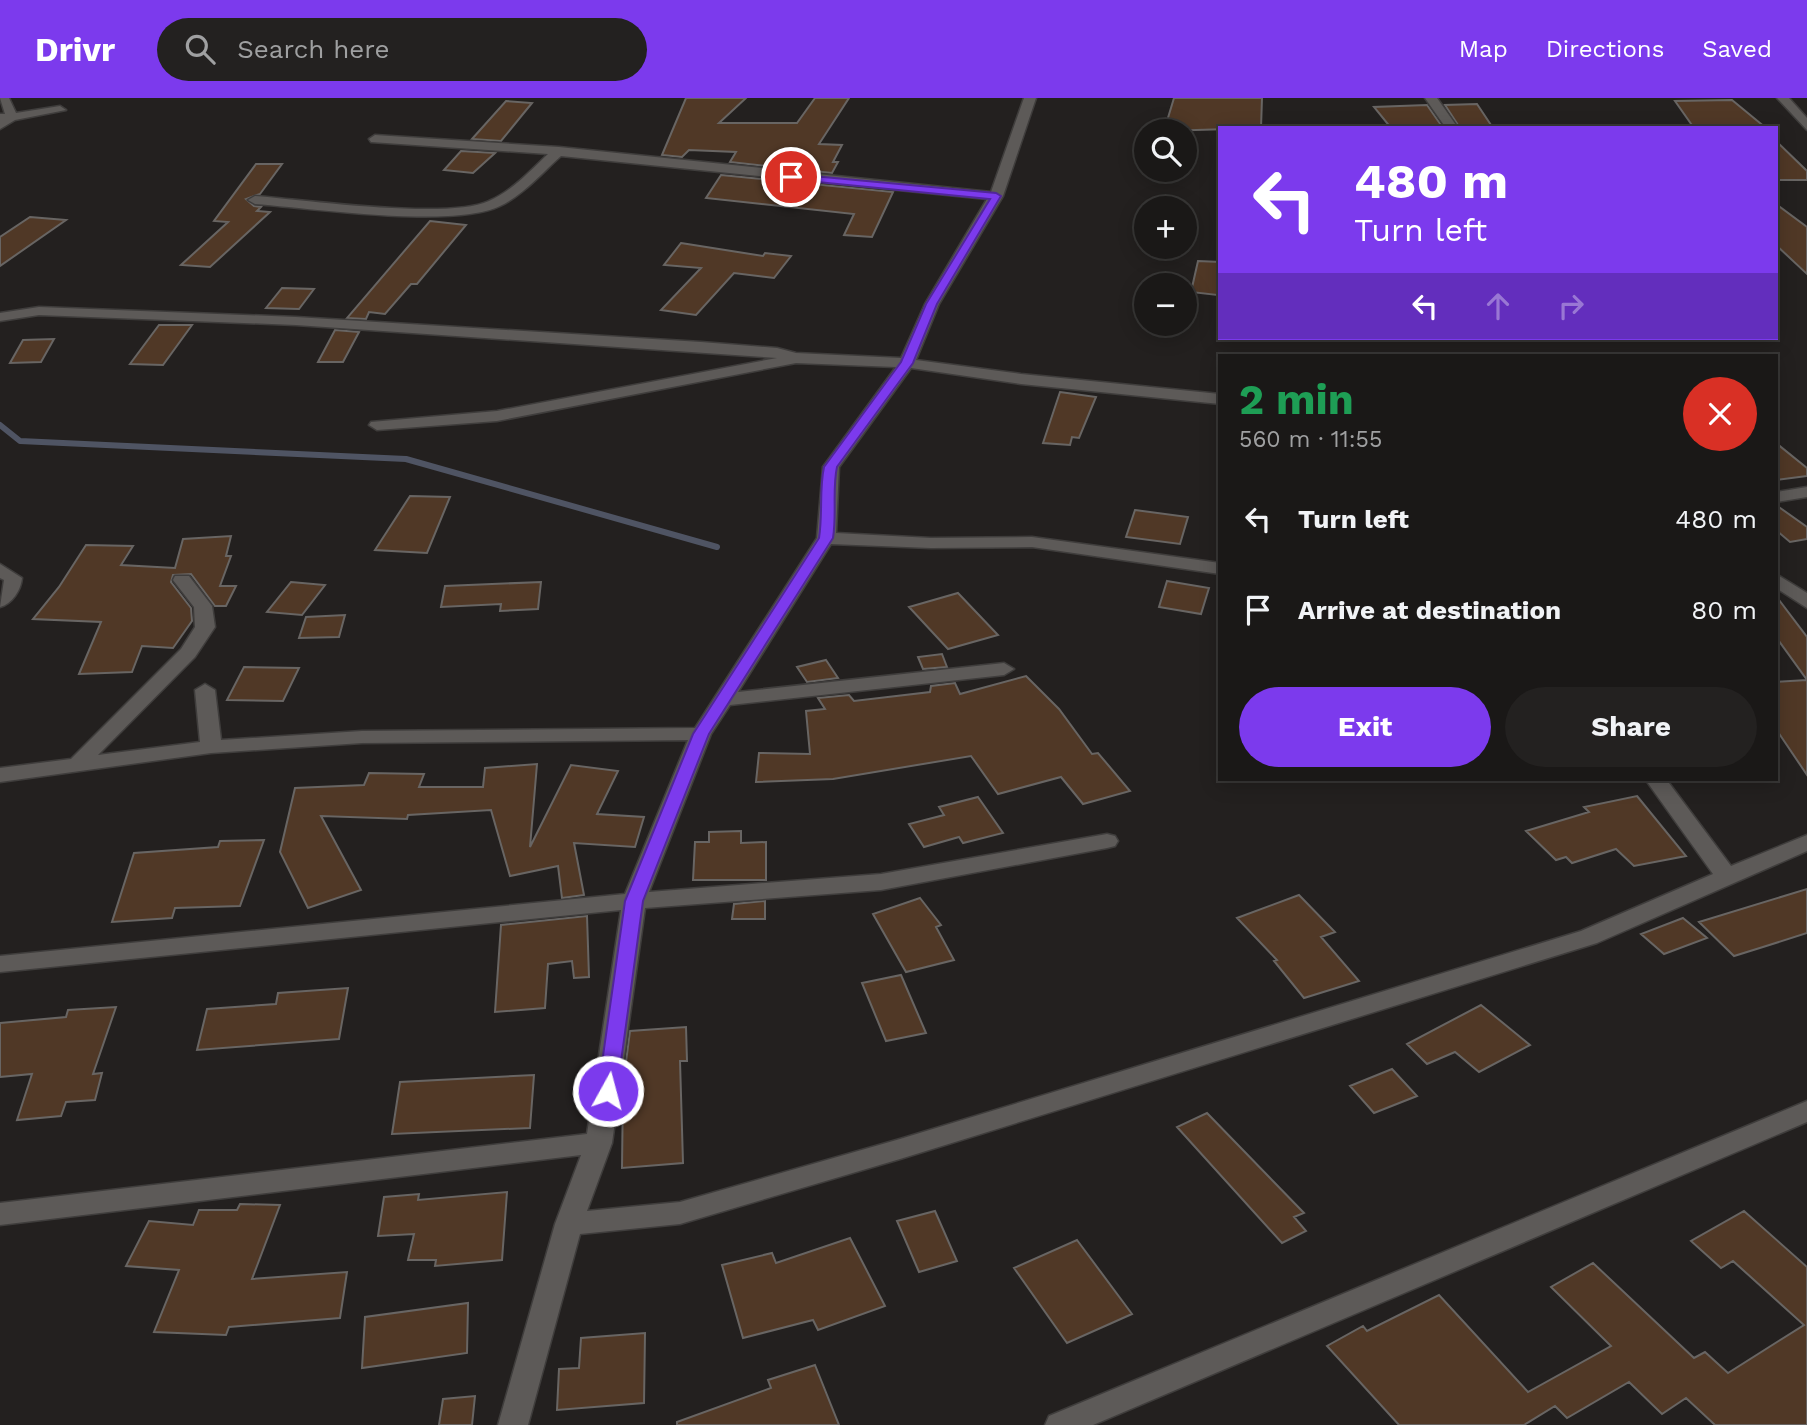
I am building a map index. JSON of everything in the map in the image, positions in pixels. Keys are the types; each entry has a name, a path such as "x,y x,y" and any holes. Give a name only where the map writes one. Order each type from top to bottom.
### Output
{"street":[{"path":"3,98 6,118"},
{"path":"513,1425 569,1224 600,1143 634,901 701,734 826,538 830,513 827,485 831,467 907,363 932,304 996,196 1030,98"},
{"path":"1431,98 1451,126"},
{"path":"1783,98 1807,126"},
{"path":"0,125 6,118 60,110"},
{"path":"375,139 559,151 865,185 996,196"},
{"path":"255,200 436,211 477,209 509,195 559,151"},
{"path":"0,317 39,311 296,321 701,347 776,353 795,358 907,363 1021,379 1218,399"},
{"path":"377,425 497,416 690,377 745,370 795,358"},
{"path":"1778,497 1807,492"},
{"path":"826,538 931,543 1032,542 1218,569"},
{"path":"0,570 13,578 12,587 0,601"},
{"path":"76,765 188,653 205,627 203,606 182,580"},
{"path":"1778,580 1804,600"},
{"path":"1778,598 1804,600"},
{"path":"725,699 1004,668"},
{"path":"205,690 211,747"},
{"path":"0,775 211,747 362,737 701,734"},
{"path":"1657,781 1726,875"},
{"path":"0,964 634,901 881,882 1107,841"},
{"path":"569,1224 680,1213 900,1149 1589,937 1726,875 1807,842"},
{"path":"1060,1425 1807,1111"},
{"path":"0,1214 600,1143"}],"building":[{"path":"686,98 746,98 719,123 797,123 815,98 849,98 819,144 842,145 833,162 838,162 832,173 730,162 736,152 689,150 682,157 662,155"},
{"path":"1174,98 1262,98 1261,126 1218,126 1218,129 1197,130 1197,119 1168,119"},
{"path":"1732,100 1764,126 1693,126 1675,101"},
{"path":"506,101 532,103 501,141 472,139"},
{"path":"1477,104 1492,126 1459,126 1445,105"},
{"path":"1427,105 1442,126 1389,126 1374,107"},
{"path":"1778,143 1807,171 1807,180 1778,180"},
{"path":"461,151 495,153 473,173 444,170"},
{"path":"256,164 282,164 260,194 246,199 254,206 261,207 257,211 270,212 210,267 181,265 228,222 214,221"},
{"path":"721,175 893,192 872,237 844,235 854,214 706,198"},
{"path":"1778,205 1807,227 1807,274 1778,247"},
{"path":"30,217 66,220 0,266 0,237"},
{"path":"430,221 466,225 417,284 411,284 385,314 369,312 366,319 347,318"},
{"path":"681,243 763,256 765,253 791,256 774,278 734,273 696,315 661,310 701,268 664,265"},
{"path":"1198,261 1218,262 1217,295 1197,293 1195,273"},
{"path":"282,288 314,289 299,309 266,308"},
{"path":"159,325 192,325 163,365 130,364"},
{"path":"335,330 359,332 343,362 318,362"},
{"path":"54,339 41,362 10,363 23,340"},
{"path":"1060,392 1096,397 1079,438 1072,437 1070,445 1043,443"},
{"path":"1778,445 1807,468 1807,476 1778,480"},
{"path":"410,496 450,497 427,553 375,550"},
{"path":"1778,506 1807,527 1807,539 1790,542 1778,532"},
{"path":"1135,510 1188,517 1180,544 1126,537"},
{"path":"231,536 226,556 231,556 220,586 236,586 226,606 215,606 191,574 173,575 171,582 191,608 192,621 173,648 142,646 132,672 79,674 101,622 33,619 59,587 86,545 133,546 121,565 175,568 183,539"},
{"path":"1167,581 1209,588 1201,614 1159,607"},
{"path":"291,582 325,585 302,615 267,612"},
{"path":"541,582 538,609 500,611 501,604 441,607 445,586"},
{"path":"958,593 998,635 948,649 909,607"},
{"path":"1778,599 1807,637 1807,680 1778,640"},
{"path":"345,615 339,637 299,638 306,617"},
{"path":"942,654 947,667 923,669 918,657"},
{"path":"826,660 838,678 807,682 797,667"},
{"path":"244,667 299,668 283,701 227,700"},
{"path":"1026,676 1059,709 1092,754 1098,753 1130,791 1083,804 1061,777 998,794 971,756 833,779 756,782 759,753 810,754 806,711 825,709 818,698 849,695 854,701 930,692 931,686 955,683 960,694"},
{"path":"1807,680 1807,775 1778,732 1778,682"},
{"path":"537,764 530,847 571,765 618,771 597,814 644,817 635,847 574,843 584,895 562,898 558,866 510,876 491,810 408,815 407,819 321,816 361,890 308,908 280,852 295,788 364,785 369,773 424,774 419,787 483,787 485,768"},
{"path":"1637,796 1686,856 1634,866 1616,849 1572,863 1566,857 1556,860 1526,831 1589,812 1584,807"},
{"path":"978,797 1003,833 963,843 959,837 924,847 909,824 944,815 939,807"},
{"path":"741,831 741,843 766,842 766,880 693,880 695,842 709,842 709,832"},
{"path":"264,840 240,906 175,908 172,918 112,922 134,853 218,847 220,841"},
{"path":"1807,889 1807,933 1734,956 1699,922"},
{"path":"1299,895 1335,932 1321,937 1359,981 1304,998 1274,961 1277,960 1237,918"},
{"path":"920,898 941,925 936,927 954,960 906,972 873,914"},
{"path":"765,901 765,919 732,919 734,904"},
{"path":"587,916 589,977 574,978 572,961 548,964 545,1008 495,1012 501,925"},
{"path":"1683,918 1707,938 1664,954 1641,934"},
{"path":"901,975 926,1033 886,1041 862,983"},
{"path":"348,988 339,1039 197,1050 207,1009 276,1004 278,993"},
{"path":"1481,1005 1530,1045 1479,1072 1455,1052 1427,1064 1407,1044"},
{"path":"116,1007 93,1074 102,1073 95,1100 66,1102 61,1116 17,1120 32,1074 0,1077 0,1023 66,1017 68,1010"},
{"path":"686,1027 687,1061 680,1061 683,1163 622,1168 623,1085 630,1031"},
{"path":"1392,1069 1417,1096 1374,1113 1350,1086"},
{"path":"534,1075 530,1128 392,1134 400,1082"},
{"path":"1207,1113 1304,1213 1294,1217 1306,1231 1282,1243 1177,1127"},
{"path":"507,1192 502,1260 435,1266 436,1260 408,1260 414,1234 378,1236 384,1197 419,1194 418,1200"},
{"path":"240,1204 280,1205 252,1279 347,1272 340,1318 229,1327 226,1335 154,1332 179,1270 126,1266 149,1221 193,1225 199,1210 237,1210"},
{"path":"935,1211 957,1261 919,1272 897,1221"},
{"path":"1744,1211 1807,1267 1807,1425 1715,1425 1686,1398 1662,1414 1629,1382 1567,1418 1555,1406 1524,1425 1399,1425 1327,1346 1363,1326 1367,1331 1439,1295 1528,1392 1611,1346 1551,1287 1593,1263 1694,1358 1705,1352 1728,1373 1804,1325 1733,1261 1721,1268 1691,1241"},
{"path":"850,1238 885,1306 818,1330 813,1320 743,1338 722,1265 772,1253 776,1263"},
{"path":"1077,1240 1132,1314 1067,1343 1014,1268"},
{"path":"468,1303 467,1353 362,1368 365,1317"},
{"path":"645,1333 644,1403 557,1410 559,1369 579,1368 581,1338"},
{"path":"815,1365 839,1425 677,1425 677,1422 771,1388 768,1380"},
{"path":"475,1396 472,1425 439,1425 443,1399"}],"waterway":[{"path":"0,425 20,441 406,459 717,547"}],"route":[{"path":"608,1091 634,901 701,734 826,538 830,513 827,485 831,467 907,363 932,304 996,196 791,177"}]}
